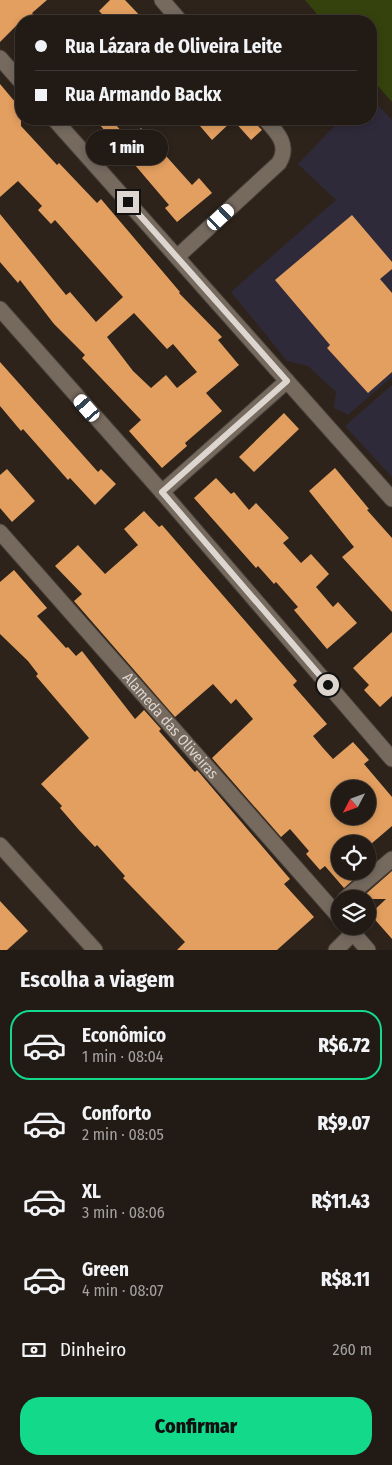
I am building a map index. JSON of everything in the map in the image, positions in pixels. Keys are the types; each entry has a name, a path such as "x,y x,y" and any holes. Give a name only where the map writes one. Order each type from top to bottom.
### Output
{"street":[{"path":"162,0 175,15"},
{"path":"0,58 15,75"},
{"path":"59,125 392,499"},
{"path":"177,257 279,163 284,146 280,135 271,125"},
{"path":"0,309 162,492 392,760"},
{"path":"162,492 287,381"},
{"name":"Alameda das Oliveiras","path":"0,532 331,904"},
{"path":"0,845 95,950"},
{"path":"356,890 392,859"},
{"path":"336,950 346,935"},
{"path":"354,935 368,950"}],"shaded area":[{"path":"377,104 392,120 392,377 348,415 334,408 336,392 308,366 287,361 231,292 336,200 298,164 335,125 377,125"},
{"path":"392,385 392,477 345,426"}],"green space":[{"path":"305,0 392,0 392,102 377,85 377,15 318,15"}],"building":[{"path":"0,0 47,0 32,13 34,15 15,15 15,27 0,42"},
{"path":"110,0 125,0 139,15 103,15 99,11"},
{"path":"0,84 15,102 15,125 21,125 57,165 59,163 97,203 101,199 179,293 222,337 218,340 239,365 206,393 222,411 185,443 187,446 162,468 129,431 141,420 82,358 85,355 54,324 20,280 18,283 0,262 0,214 66,295 70,292 96,322 123,297 55,220 51,224 38,210 42,206 18,181 0,197","holes":["134,313 167,349 173,344 197,372 177,388 166,375 151,388 133,371 107,337"]},
{"path":"100,125 116,125 128,139 141,128 192,185 199,178 212,193 177,222 165,208 169,205 117,144 106,154 94,141 105,131"},
{"path":"199,125 228,125 212,140"},
{"path":"238,125 257,125 262,130 251,140"},
{"path":"352,215 392,262 392,269 380,279 392,293 392,372 368,393 327,348 330,345 275,280"},
{"path":"0,362 98,472 101,469 116,484 95,505 70,478 68,480 0,406"},
{"path":"284,413 299,429 254,472 239,457"},
{"path":"335,468 369,509 367,510 392,538 392,612 342,557 354,547 309,491"},
{"path":"7,469 35,501 12,522 0,508 0,475"},
{"path":"216,478 231,494 234,492 249,510 256,503 289,538 283,543 301,563 311,554 329,574 316,587 333,607 338,602 357,623 327,649 294,610 298,607 276,582 274,584 258,566 256,568 194,498"},
{"path":"144,511 159,527 162,525 297,681 293,685 327,724 313,736 323,748 333,759 353,742 369,760 364,764 392,797 392,826 376,840 376,835 331,835 331,873 325,866 320,870 306,854 309,851 290,829 281,837 212,758 253,719 236,699 231,704 213,684 175,717 74,601 82,594 55,566 78,545 105,574 138,545 124,529"},
{"path":"14,570 47,608 37,616 66,648 68,647 76,656 82,651 135,719 144,710 161,729 159,731 193,770 195,772 197,770 290,879 284,884 314,917 277,950 177,950 185,942 123,878 125,876 97,845 95,847 79,830 60,808 62,806 41,784 89,738 36,676 38,674 28,661 0,634 0,582"},
{"path":"392,632 392,696 380,707 364,690 369,685 353,668"},
{"path":"392,871 392,939 376,921 376,908 386,899 376,899 376,890 370,890"},
{"path":"337,880 353,880 344,888"},
{"path":"0,901 28,931 7,950 0,950"}],"route":[{"path":"128,202 287,381 162,492 328,685"}]}
